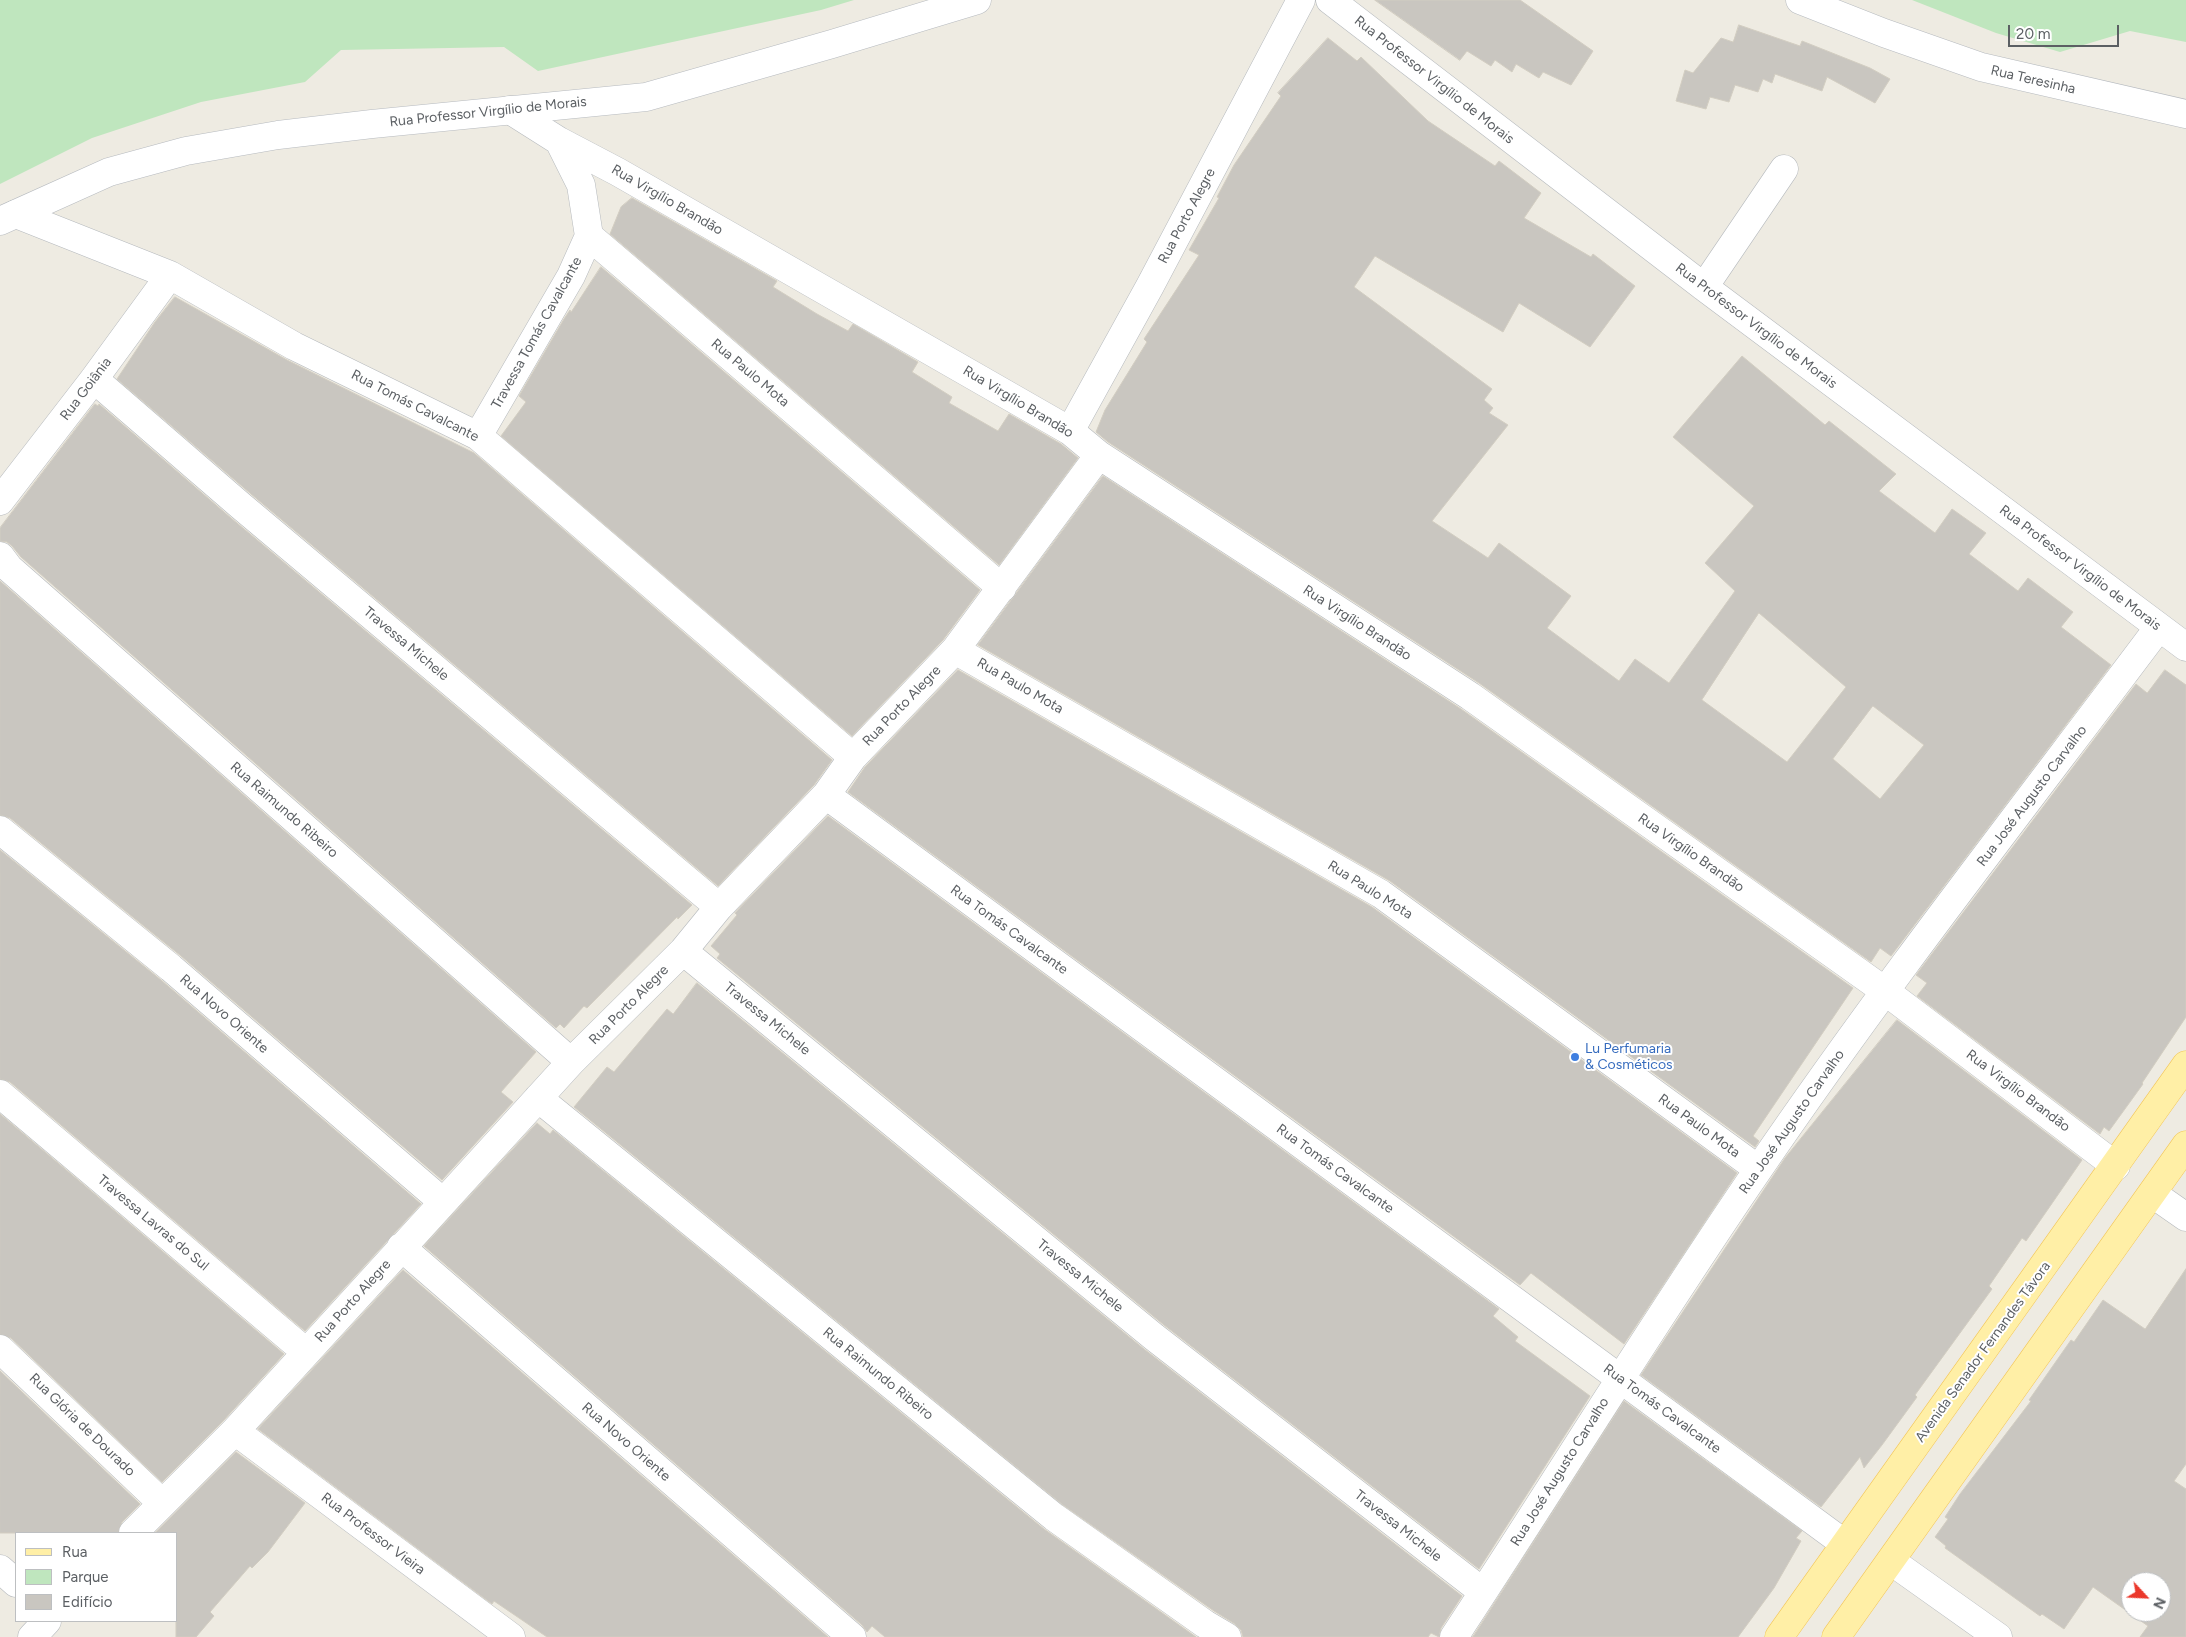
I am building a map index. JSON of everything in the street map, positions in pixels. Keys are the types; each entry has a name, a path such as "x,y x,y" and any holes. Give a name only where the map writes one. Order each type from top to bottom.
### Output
{"main road":[{"name":"Avenida Senador Fernandes Távora","path":"1778,1637 2186,1066"},
{"path":"1836,1637 2186,1145"}],"street":[{"name":"Rua Professor Virgílio de Morais","path":"8,217 109,172 186,151 278,135 646,97 977,0"},
{"name":"Rua Porto Alegre","path":"1070,431 1155,277 1301,0"},
{"name":"Rua Professor Virgílio de Morais","path":"1330,0 1704,287 2186,647"},
{"name":"Rua Teresinha","path":"1800,0 1884,33 1982,67 2186,114"},
{"path":"510,110 559,141 581,185 589,236"},
{"name":"Rua Virgílio Brandão","path":"559,141 627,177 1070,431 1099,455 1470,696 1885,990 2116,1166"},
{"path":"1704,287 1784,169"},
{"name":"Rua Tomás Cavalcante","path":"8,217 170,275 294,346 478,436 854,757"},
{"name":"Travessa Tomás Cavalcante","path":"478,436 571,276 589,236"},
{"name":"Rua Paulo Mota","path":"589,236 1002,588"},
{"name":"Rua Goiânia","path":"0,501 94,379 170,275"},
{"name":"Travessa Michele","path":"94,379 240,506 720,907"},
{"name":"Rua Porto Alegre","path":"134,1532 235,1431 571,1062 684,950 720,907 826,795 854,757 955,650 1099,455"},
{"name":"Rua Raimundo Ribeiro","path":"0,556 9,568 571,1062"},
{"name":"Rua José Augusto Carvalho","path":"1454,1637 1619,1378 1758,1169 1885,990 2159,627"},
{"name":"Rua Paulo Mota","path":"955,650 1381,894 1758,1169"},
{"name":"Rua Tomás Cavalcante","path":"826,795 1845,1544"},
{"name":"Rua Novo Oriente","path":"0,830 171,968 443,1202"},
{"name":"Travessa Michele","path":"684,950 1154,1337 1483,1592"},
{"name":"Travessa Lavras do Sul","path":"0,1094 306,1352"},
{"name":"Rua Raimundo Ribeiro","path":"538,1098 1054,1517 1205,1624 1227,1637"},
{"path":"2152,1194 2186,1218"},
{"name":"Rua Novo Oriente","path":"401,1247 852,1637"},
{"name":"Rua Glória de Dourado","path":"0,1349 162,1503"},
{"name":"Rua Professor Vieira","path":"235,1431 511,1637"},
{"path":"1891,1561 1998,1637"},
{"path":"0,1569 15,1582"},
{"path":"32,1637 46,1622"}],"green space":[{"path":"0,0 854,0 821,10 538,71 504,47 341,50 305,82 201,102 92,138 0,184"},
{"path":"1912,0 2186,0 2186,42 2130,31 2060,52 1996,33"}],"building":[{"path":"1375,0 1520,0 1593,51 1571,85 1543,72 1539,78 1516,64 1512,72 1495,60 1491,66 1467,51 1460,60"},
{"path":"1739,25 1800,46 1802,41 1870,68 1890,79 1875,103 1827,77 1822,91 1775,74 1772,83 1763,79 1758,92 1735,85 1729,102 1710,97 1706,109 1676,101 1685,70 1693,73 1721,38 1733,42"},
{"path":"1328,38 1357,61 1361,57 1428,121 1495,166 1499,161 1541,193 1524,218 1591,257 1593,254 1635,286 1590,347 1519,303 1503,332 1375,256 1354,287 1492,389 1484,400 1493,408 1489,413 1508,425 1432,521 1488,558 1499,543 1571,596 1547,628 1619,681 1635,659 1669,683 1735,591 1705,563 1754,506 1673,437 1742,356 1825,425 1829,421 1896,474 1879,491 1935,533 1952,509 1986,533 1969,554 2018,591 2028,578 2073,612 2061,627 2111,665 1891,956 1880,948 1871,962 1479,683 1108,442 1096,432 1105,410 1147,342 1144,339 1199,255 1189,250 1219,198 1217,197 1234,165 1281,96 1278,93","holes":["1759,613 1846,687 1787,762 1702,700","1873,706 1924,745 1880,799 1833,759"]},
{"path":"632,198 777,281 773,287 817,314 848,331 853,324 918,362 912,372 952,397 949,403 998,431 1009,414 1061,444 1078,458 999,565 610,234 621,207"},
{"path":"601,267 980,590 943,640 852,736 501,436 526,402 519,396 564,319 570,310 571,312"},
{"path":"175,297 287,360 474,453 832,760 814,785 718,886 117,379 155,322"},
{"path":"95,404 98,406 99,404 231,518 692,905 678,919 677,917 587,1008 584,1006 564,1028 560,1024 556,1028 21,557 12,546 7,542 0,541 0,528"},
{"path":"1103,476 1461,709 1853,988 1753,1136 1759,1141 1755,1147 1390,881 978,645"},
{"path":"0,581 536,1052 501,1092 513,1102 442,1180 181,956 10,818 0,815"},
{"path":"958,670 1372,907 1737,1173 1624,1344 1531,1273 1520,1285 848,792 865,767"},
{"path":"2165,670 2186,685 2186,1017 2143,1084 2109,1131 2104,1127 2100,1134 1917,996 1927,983 1916,975 2136,684 2147,693"},
{"path":"828,816 1499,1309 1493,1316 1518,1337 1515,1341 1590,1396 1479,1569 1164,1325 717,958 720,954 711,946 737,915 735,913"},
{"path":"0,850 161,980 421,1204 305,1331 10,1082 0,1079"},
{"path":"697,983 1144,1349 1462,1596 1441,1628 1439,1637 1431,1633 1428,1637 1243,1637 1241,1630 1235,1624 1063,1505 574,1107 607,1067 614,1072 667,1009 673,1014"},
{"path":"1897,1020 2082,1160 2026,1241 2022,1238 1989,1286 1992,1289 1915,1395 1917,1397 1882,1445 1864,1468 1860,1457 1821,1507 1641,1375 1785,1158"},
{"path":"0,1114 284,1354 224,1420 162,1482 11,1338 0,1334"},
{"path":"537,1123 550,1134 553,1130 1044,1529 1196,1637 885,1637 872,1626 867,1632 862,1625 424,1246"},
{"path":"2186,1269 2186,1464 2174,1481 2186,1489 2186,1637 2140,1637 2148,1626 2142,1622 2171,1622 2171,1572 2121,1572 2121,1607 2093,1587 2064,1629 2042,1614 2040,1616 1945,1548 1946,1546 1935,1537 1948,1519 1945,1517 1960,1494 2031,1401 2029,1400 2071,1340 2074,1342 2103,1300 2145,1329"},
{"path":"403,1270 828,1637 547,1637 494,1601 492,1604 258,1429"},
{"path":"0,1371 140,1504 122,1522 118,1532 0,1533"},
{"path":"1624,1401 1802,1531 1796,1538 1801,1541 1774,1588 1738,1637 1473,1637"},
{"path":"236,1452 305,1503 268,1552 252,1568 250,1566 210,1612 214,1616 196,1637 176,1637 176,1622 178,1622 178,1532 156,1532"}],"place":[{"name":"Lu Perfumaria & Cosméticos","path":"1575,1057"}]}
